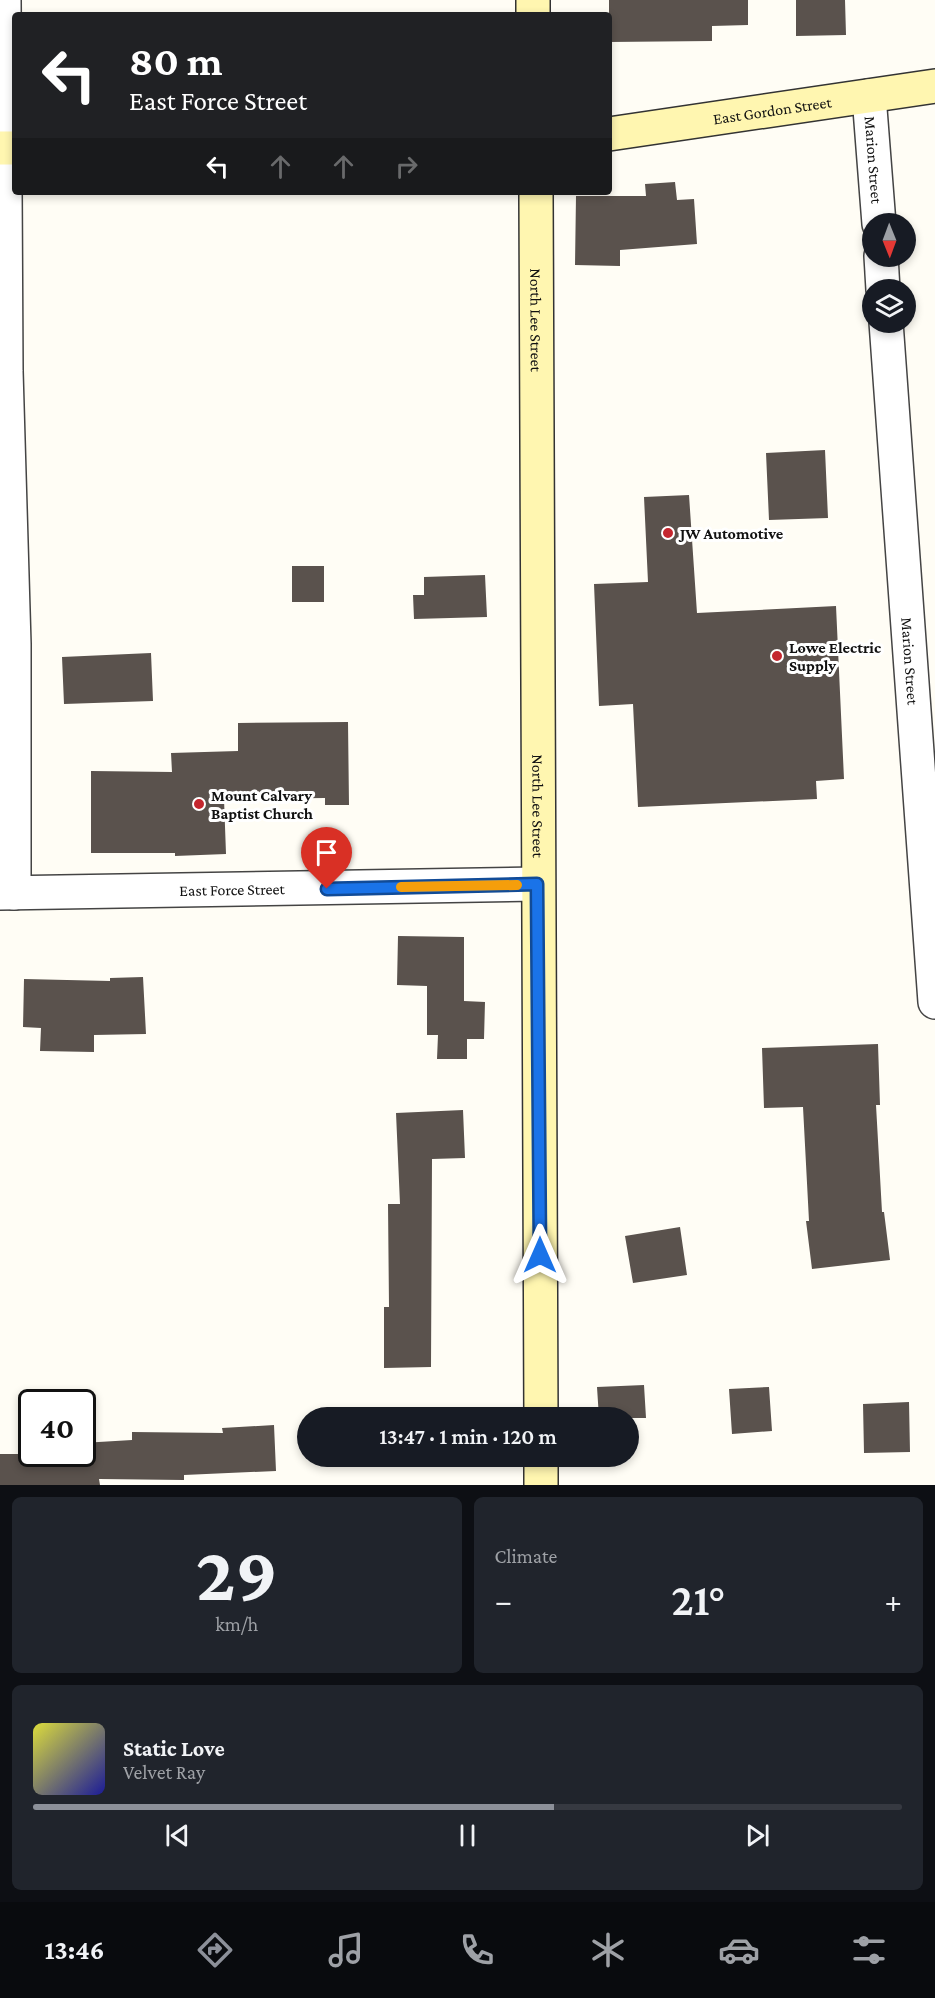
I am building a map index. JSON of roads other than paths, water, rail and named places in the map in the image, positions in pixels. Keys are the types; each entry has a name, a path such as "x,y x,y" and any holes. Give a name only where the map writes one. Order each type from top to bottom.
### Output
{"street":[{"path":"4,0 7,148 6,371 14,644 7,893"},
{"name":"East Gordon Street","path":"612,134 935,86"},
{"name":"Marion Street","path":"869,96 878,213"},
{"name":"North Lee Street","path":"536,195 541,1407"},
{"name":"Marion Street","path":"887,333 925,722 935,1002"},
{"name":"East Force Street","path":"7,893 537,884"},
{"path":"541,1467 541,1485"}],"place":[{"name":"JW Automotive","path":"668,533"},
{"name":"Lowe Electric Supply","path":"777,656"},
{"name":"Mount Calvary Baptist Church","path":"199,804"}]}
